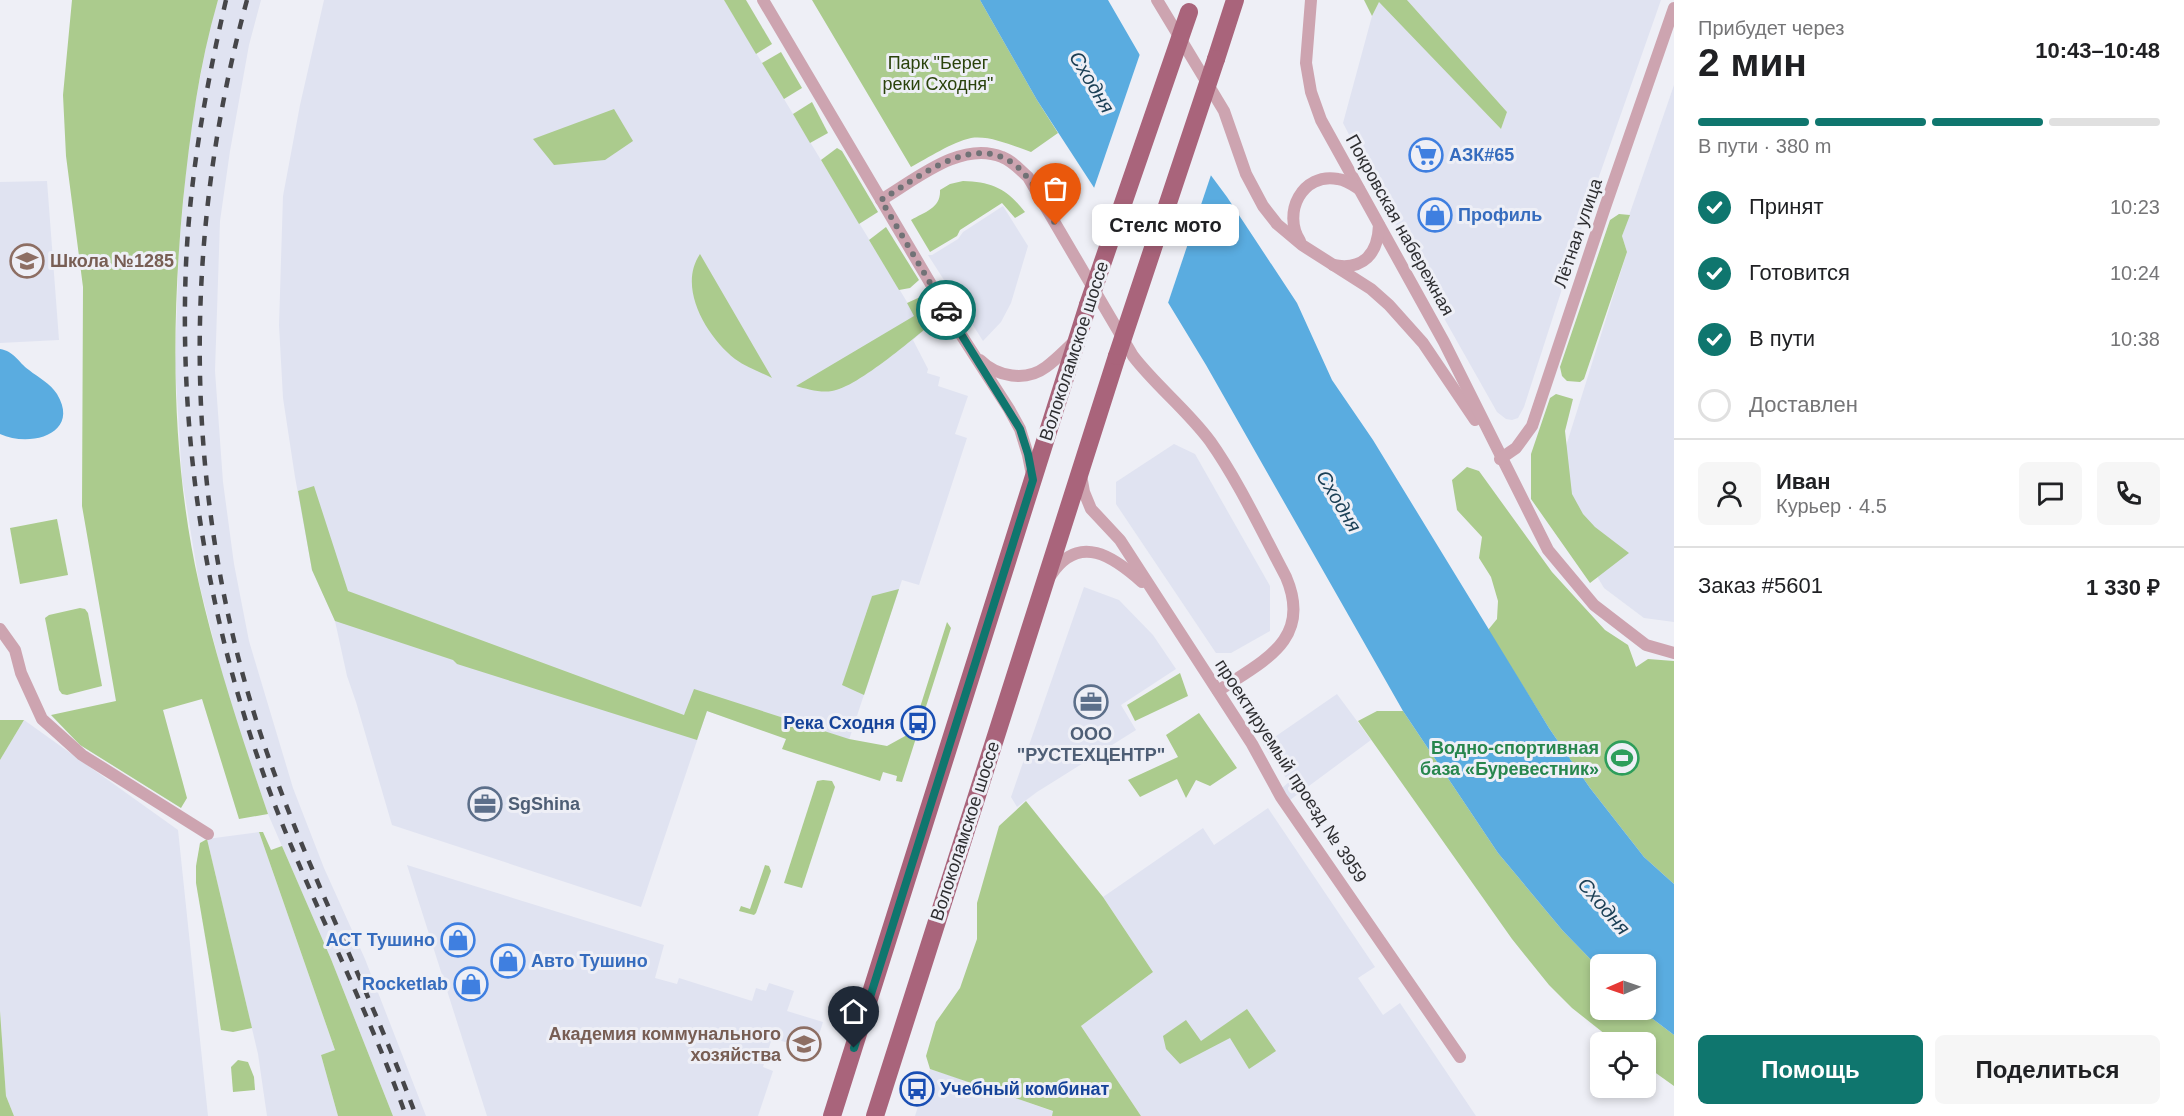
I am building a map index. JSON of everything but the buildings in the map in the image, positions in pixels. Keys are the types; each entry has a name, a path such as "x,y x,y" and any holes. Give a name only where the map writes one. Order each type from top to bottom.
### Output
{"main road":[{"name":"Волоколамское шоссе","path":"875,1116 1080,470 1235,0"},
{"name":"Волоколамское шоссе","path":"832,1116 1077,339 1190,6"}],"street":[{"path":"763,0 968,348 1020,429 1033,480"},
{"name":"Покровская набережная","path":"1157,0 1224,111 1246,174 1263,206 1277,224 1302,244 1371,289 1389,305 1423,343 1500,459"},
{"name":"Покровская набережная","path":"1311,0 1306,63 1311,92 1321,120 1444,342 1500,459 1548,550 1594,605 1646,645 1674,652"},
{"name":"Лётная улица","path":"1500,459 1516,448 1532,426 1674,8"},
{"path":"881,200 960,155 988,153 1003,157 1015,165 1028,177 1133,356 1149,377 1194,421 1210,442 1286,577 1293,593 1295,608 1289,634 1276,651 1218,691"},
{"path":"1302,244 1292,223 1295,202 1307,186 1330,178 1349,183 1359,189"},
{"path":"1332,265 1350,266 1368,258 1375,249 1379,224"},
{"path":"968,348 985,365 1009,375 1019,376 1045,368 1077,339"},
{"name":"проектируемый проезд № 3959","path":"1080,470 1084,492 1091,509 1120,540 1252,744 1281,797 1460,1057"},
{"name":"проектируемый проезд № 3959","path":"1042,591 1057,566 1080,553 1095,552 1122,564 1154,592"},
{"path":"0,629 15,650 21,673 42,719 82,755 208,834"}],"shaded area":[{"path":"218,0 261,0 249,45 220,221 215,371 223,482 234,564 249,641 293,788 324,868 365,959 426,1116 393,1116 331,959 268,814 229,701 199,583 182,478 175,364 179,247 189,136 210,25"},
{"path":"324,0 724,0 924,330 913,340 928,369 927,373 940,377 938,386 968,396 955,434 967,438 919,585 902,580 843,758 707,711 641,907 392,825 347,676 335,621 312,570 283,398 279,325 283,196 300,105"},
{"path":"1407,0 1661,0 1589,205 1524,407 1518,418 1512,420 1506,419 1497,412 1445,320 1343,123 1372,16 1379,1 1501,129 1507,112"},
{"path":"1674,85 1674,622 1644,618 1604,588 1550,497 1627,252 1622,236"},
{"name":"Школа №1285","path":"47,181 59,340 0,343 0,182"},
{"path":"1003,206 1028,246 1011,303 1001,322 983,341 928,255 932,255 958,239 963,232"},
{"path":"1174,444 1195,454 1270,586 1270,631 1231,653 1216,653 1116,504 1116,482"},
{"path":"1084,587 1119,600 1153,635 1176,669 1121,705 1136,730 1017,807 1011,797"},
{"path":"1337,694 1371,740 1290,800 1282,788 1289,782 1263,745"},
{"path":"24,720 178,830 208,1116 14,1116 6,1096 0,1011 0,760"},
{"path":"1268,808 1375,967 1358,978 1383,1015 1400,1003 1476,1116 1141,1116 1081,1026 1153,972 1103,897 1203,828 1214,845"},
{"path":"259,832 335,1050 321,1055 338,1116 267,1116 258,1054 207,839"},
{"path":"407,865 664,945 655,978 677,984 679,978 752,1001 756,988 766,991 769,983 794,991 787,1011 823,1022 814,1051 772,1038 763,1067 773,1071 758,1116 487,1116"},
{"path":"930,1069 967,1081 1066,1116 915,1116"}],"green space":[{"path":"72,0 218,0 196,99 183,201 175,345 178,442 190,537 206,613 230,700 268,814 239,819 202,699 163,710 187,798 181,808 80,745 51,715 116,701 82,506 83,287 66,156 63,95"},
{"path":"724,0 746,0 772,44 756,54"},
{"name":"Парк \"Берег реки Сходня\"","path":"812,0 980,0 1058,133 1031,152 994,140 971,138 948,147 911,167"},
{"path":"1364,0 1407,0 1507,112 1501,129 1379,2 1372,16"},
{"path":"781,52 802,88 784,99 762,63"},
{"path":"812,102 828,133 810,143 793,114"},
{"path":"614,109 633,141 605,160 554,165 533,139"},
{"path":"837,148 842,151 878,212 859,224 821,160"},
{"path":"963,181 983,183 998,188 1012,198 1025,212 1015,218 1002,203 960,230 957,236 930,252 911,220 935,205 940,196 940,190 950,184"},
{"path":"1619,214 1630,215 1622,236 1627,252 1584,379 1580,382 1567,381 1562,376 1560,367 1610,220"},
{"path":"886,227 919,280 910,288 899,290 869,240"},
{"path":"700,254 772,378 735,359 714,338 706,325 698,311 692,282 694,267"},
{"path":"929,293 942,315 872,370 843,388 832,391 818,391 796,386 914,316 907,303"},
{"path":"1556,394 1573,399 1565,431 1572,494 1583,514 1595,527 1629,553 1590,583 1531,499 1531,454 1550,398"},
{"path":"1467,467 1479,471 1552,572 1605,630 1628,645 1636,667 1648,659 1674,661 1674,884 1644,857 1590,788 1549,728 1488,630 1497,619 1498,601 1491,577 1479,558 1482,537 1457,510 1452,480"},
{"path":"314,486 348,591 684,715 694,689 849,739 887,746 907,735 916,720 947,622 951,628 902,782 896,781 897,776 883,772 880,781 782,749 786,739 707,711 697,740 457,664 453,660 335,621 312,570 298,491"},
{"path":"57,519 68,575 20,584 10,528"},
{"path":"899,589 864,695 842,685 872,596"},
{"path":"80,608 85,609 88,613 102,686 67,695 62,694 59,690 45,618"},
{"path":"1180,673 1188,696 1135,721 1127,705"},
{"path":"1377,711 1403,711 1498,853 1563,931 1590,959 1590,1020 1654,1020 1674,1035 1674,1086 1656,1073 1656,1032 1602,1032 1572,1008 1549,985 1512,939 1358,721"},
{"path":"1199,713 1237,768 1210,786 1196,780 1186,798 1177,779 1140,797 1128,780 1178,757 1166,735"},
{"path":"0,720 24,720 0,760"},
{"path":"817,781 832,781 835,787 802,888 784,883"},
{"path":"1026,801 1103,897 1153,972 1081,1026 1141,1116 1052,1116 1053,1111 930,1069 926,1056 936,1022 960,988 977,939 977,903 999,826"},
{"path":"259,832 263,832 271,850 282,846 331,959 393,1116 338,1116 321,1055 335,1050"},
{"path":"207,839 252,1028 233,1032 221,1030 196,883 200,843"},
{"path":"765,865 769,866 771,871 756,913 754,915 739,911 741,906 750,909"},
{"path":"1247,1009 1276,1051 1249,1069 1230,1038 1180,1064 1166,1049 1163,1036 1186,1020 1201,1041"},
{"path":"0,1011 6,1096 14,1116 0,1116"},
{"path":"238,1060 248,1062 254,1077 255,1090 233,1092 231,1067"}],"water":[{"name":"Сходня","path":"980,0 1108,0 1204,166 1297,303 1332,380 1373,440 1549,728 1590,788 1644,857 1674,884 1674,1035 1654,1020 1656,954 1590,954 1590,959 1563,931 1498,853 1403,711 1206,365 1158,286 1037,100"},
{"path":"0,349 12,354 57,394 63,408 62,419 57,428 49,434 25,439 0,434"}],"pier":[{"path":"1141,51 1212,172 1167,306 1093,191"}],"railway":[{"path":"226,0 200,131 191,197 186,264 187,392 200,519 225,645 241,706 261,767 295,855 371,1028 406,1116"},
{"path":"247,0 225,95 209,191 201,288 200,385 207,482 221,579 243,674 272,767 306,855 381,1028 416,1116"}],"way so far":[{"path":"946,310 881,200 960,155 988,153 1003,157 1028,177 1056,225"}],"place":[{"name":"АЗК#65","path":"1426,155"},
{"name":"Профиль","path":"1435,215"},
{"name":"Стелс мото","path":"1056,225"},
{"name":"Школа №1285","path":"27,261"},
{"name":"ООО \"РУСТЕХЦЕНТР\"","path":"1091,702"},
{"name":"Река Сходня","path":"918,723"},
{"name":"Водно-спортивная база «Буревестник»","path":"1622,758"},
{"name":"SgShina","path":"485,804"},
{"name":"АСТ Тушино","path":"458,940"},
{"name":"Авто Тушино","path":"508,961"},
{"name":"Rocketlab","path":"471,984"},
{"name":"Академия коммунального хозяйства","path":"804,1044"},
{"name":"Учебный комбинат","path":"917,1089"}],"route":[{"path":"854,1048 1033,480 1020,429 946,310"}]}
